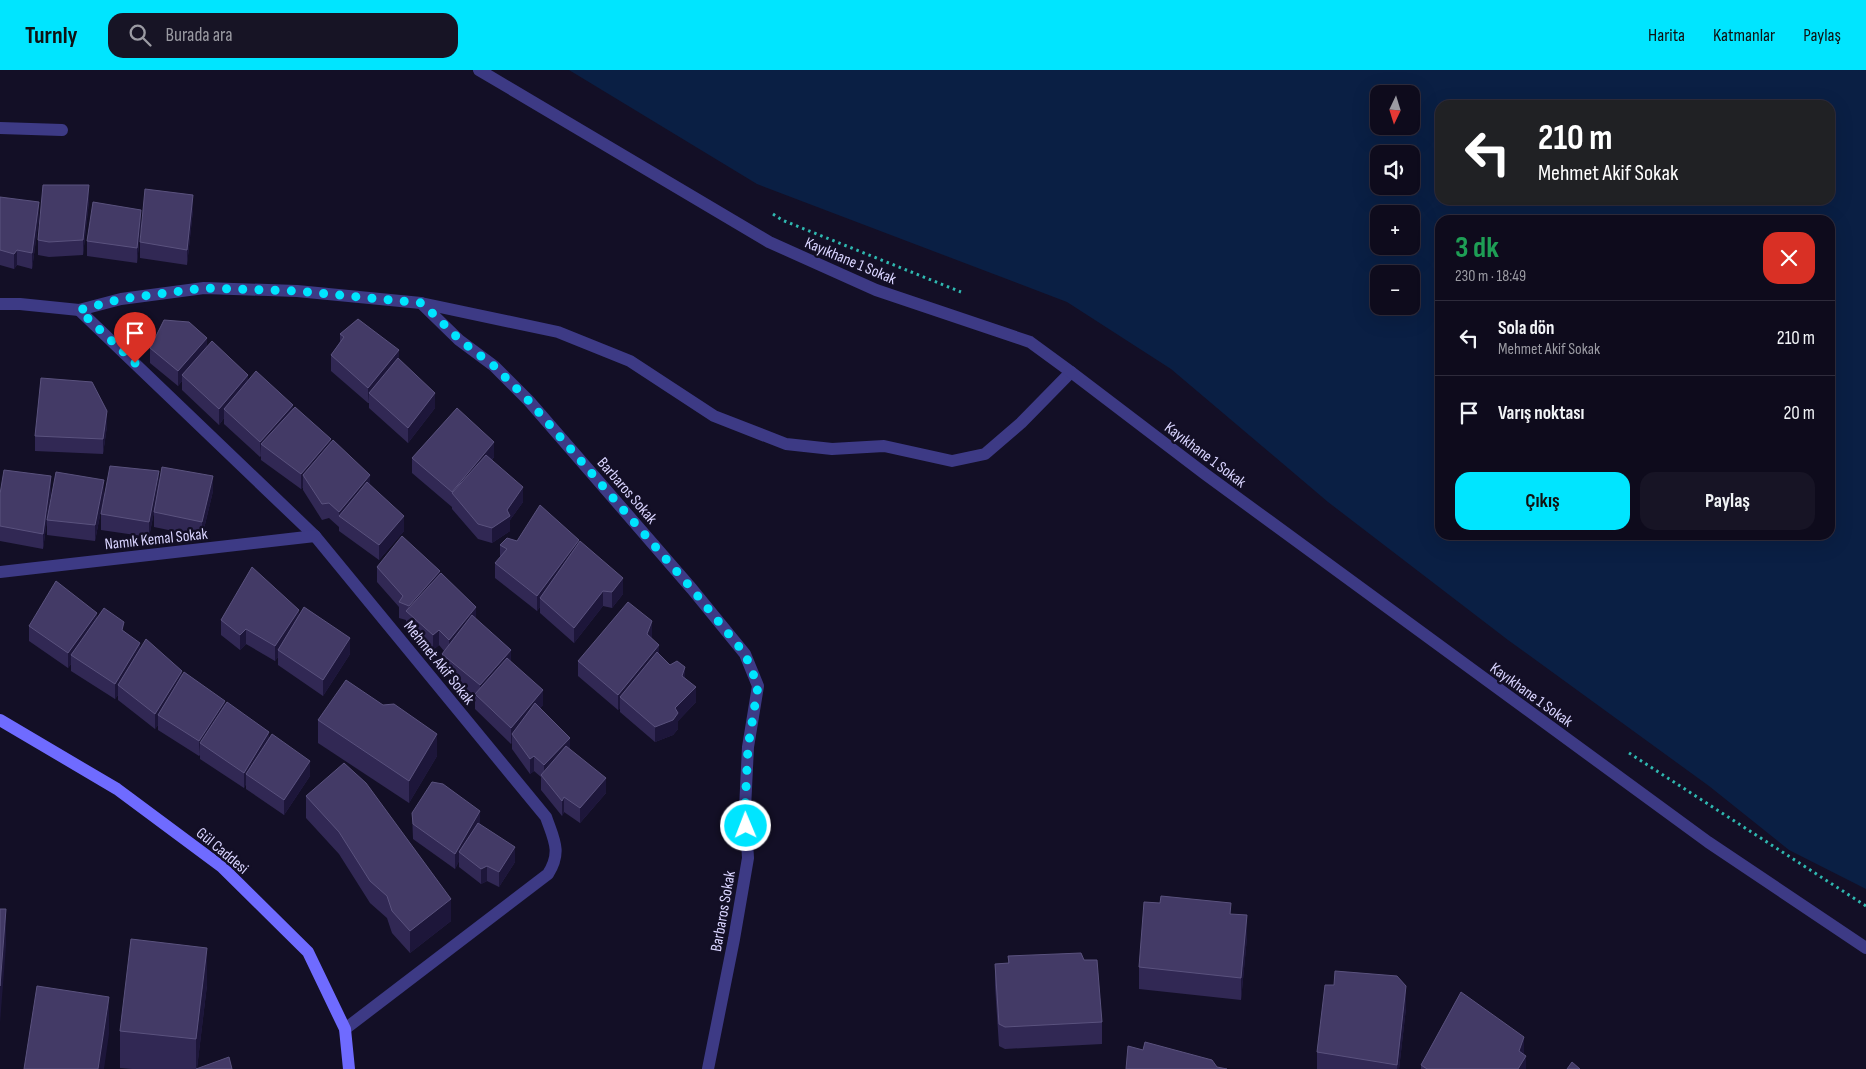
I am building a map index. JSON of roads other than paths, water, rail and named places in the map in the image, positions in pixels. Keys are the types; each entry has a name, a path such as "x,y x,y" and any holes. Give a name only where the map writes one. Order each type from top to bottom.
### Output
{"main road":[{"name":"Gül Caddesi","path":"0,720 117,789 222,867 308,952 345,1029 349,1069"}],"street":[{"name":"Kayıkhane 1 Sokak","path":"479,70 769,242 876,290 1030,342 1205,474 1708,842 1866,948"},
{"path":"0,128 62,130"},
{"path":"0,304 20,304 79,310 121,299 204,288 297,291 422,303 558,332 630,361 714,416 786,444 832,449 884,446 952,461 985,454 1021,423 1071,372"},
{"name":"Barbaros Sokak","path":"422,303 460,340 494,366 529,401 745,654 758,686 748,747 745,809 748,858 708,1069"},
{"name":"Mehmet Akif Sokak","path":"79,310 315,536 546,817 555,842 556,862 548,874 345,1029"},
{"name":"Namık Kemal Sokak","path":"0,572 315,536"}],"water":[{"path":"569,70 1866,70 1866,889 1789,850 1709,786 1508,640 1328,502 1171,369 1067,302 757,184"}]}
